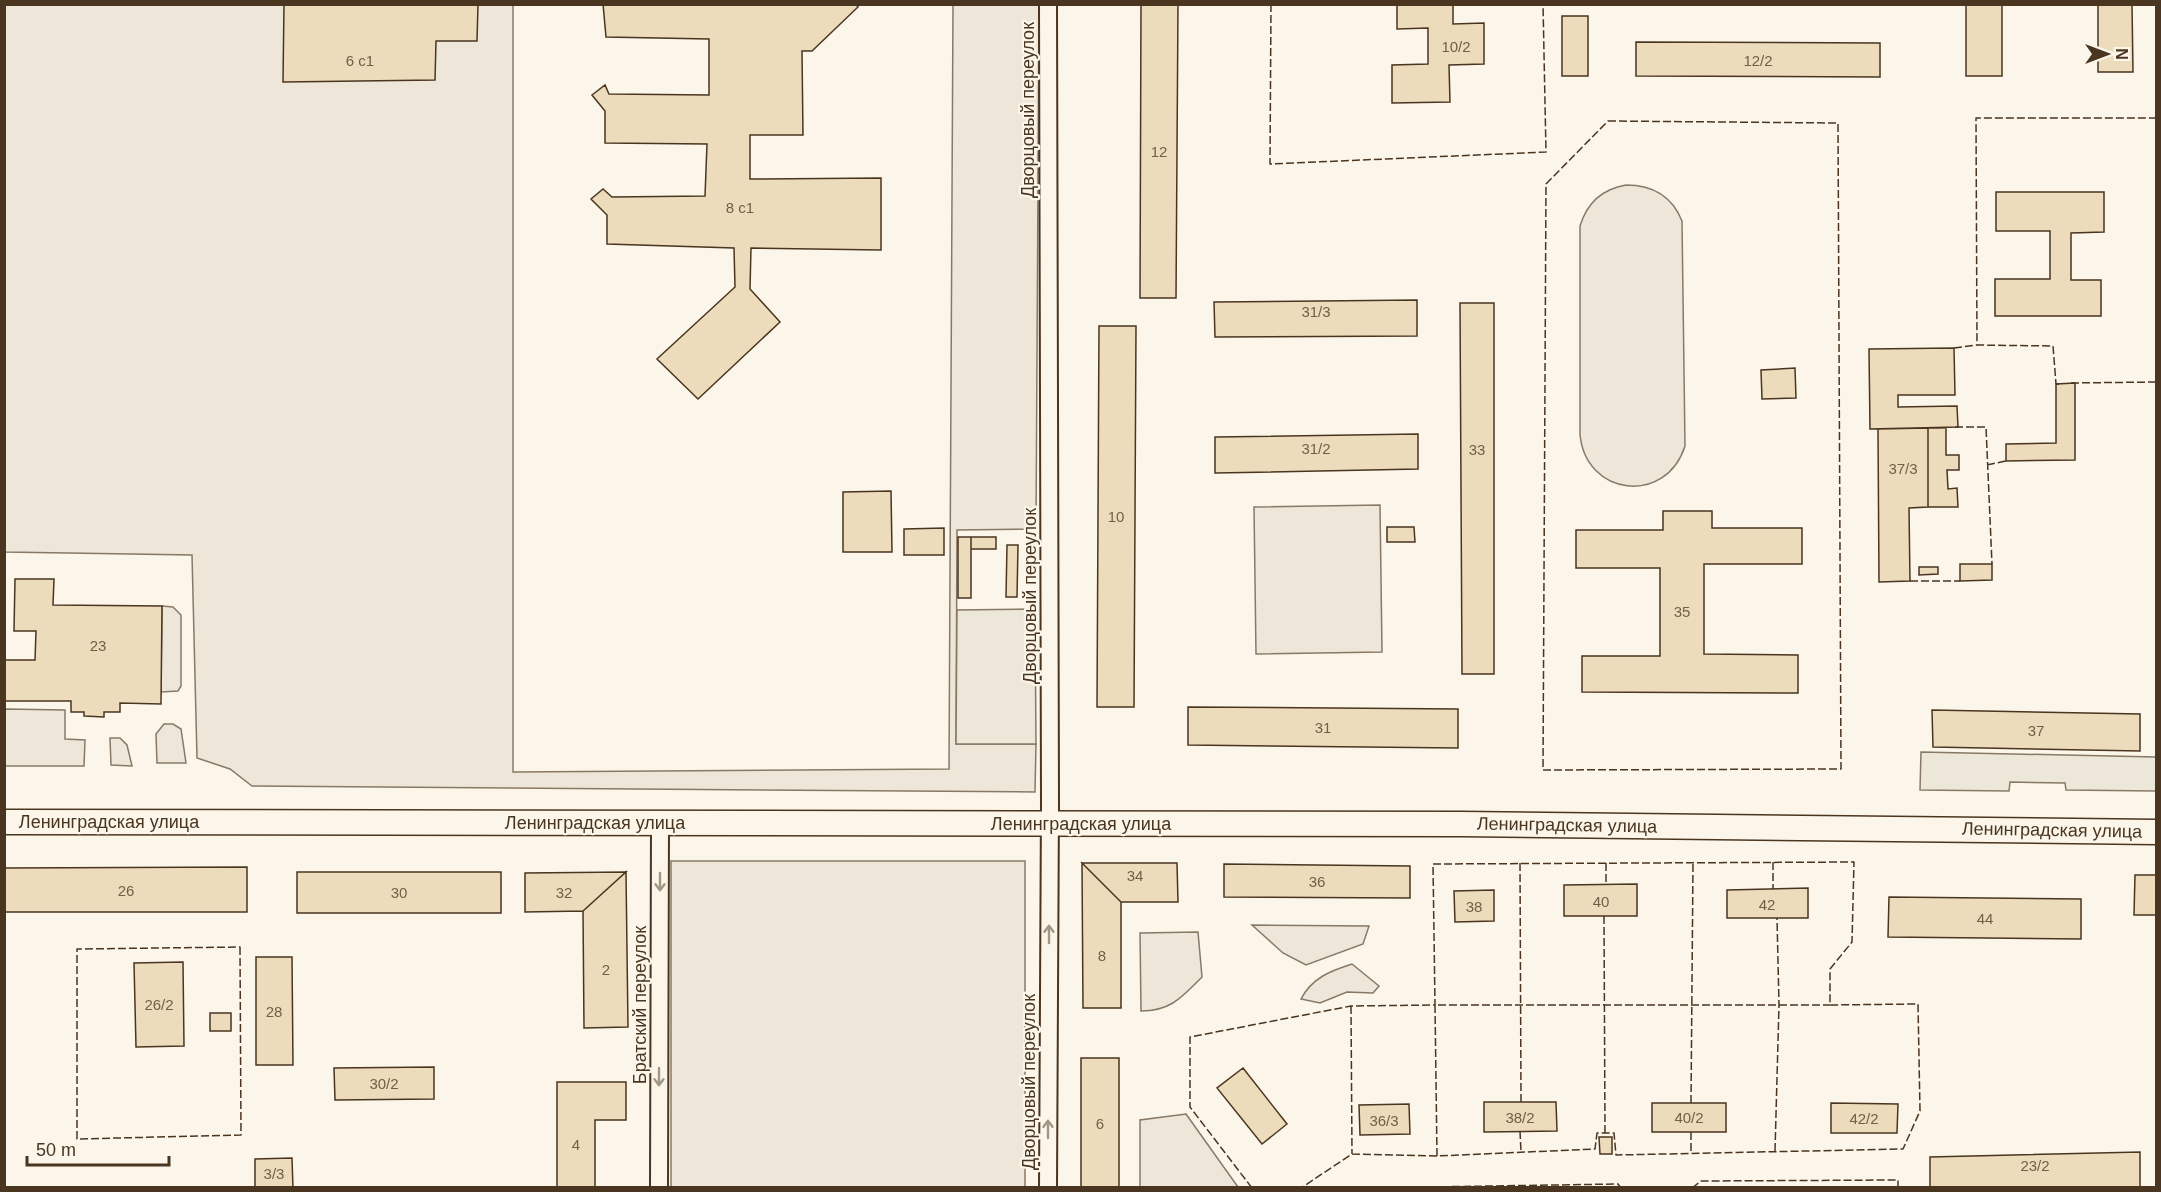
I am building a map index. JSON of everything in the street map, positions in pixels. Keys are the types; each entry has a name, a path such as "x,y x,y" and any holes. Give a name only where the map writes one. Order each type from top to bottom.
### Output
{"main road":[{"name":"Ленинградская улица","path":"4,822 1527,825 2157,832"}],"street":[{"name":"Дворцовый переулок","path":"1048,4 1048,1188"},
{"name":"Братский переулок","path":"659,1188 660,823"}],"shaded area":[{"path":"5,5 513,5 513,772 949,769 953,5 1039,5 1036,529 957,530 956,744 1036,744 1035,792 252,786 230,769 197,758 192,555 5,552"},
{"path":"1626,185 1644,187 1660,194 1673,205 1682,221 1685,446 1675,465 1661,478 1645,485 1627,486 1610,481 1596,470 1585,455 1580,434 1580,226 1587,210 1597,198 1610,190"},
{"path":"1380,505 1382,652 1256,654 1254,507"},
{"path":"162,606 173,607 181,615 181,686 178,691 161,692"},
{"path":"1035,609 1036,744 956,744 957,610"},
{"path":"5,709 65,710 65,739 85,740 84,766 5,766"},
{"path":"164,724 173,724 181,729 186,763 157,763 156,734"},
{"path":"110,738 120,738 127,745 132,766 111,765"},
{"path":"1921,752 2156,757 2156,791 2066,790 2065,783 2010,782 2009,791 1920,790"},
{"path":"671,861 1025,861 1025,1187 671,1187"},
{"path":"1252,925 1369,926 1363,944 1306,965 1283,953"},
{"path":"1198,932 1202,977 1182,997 1168,1006 1141,1011 1140,933"},
{"path":"1352,964 1379,986 1373,993 1347,992 1320,1003 1301,999 1322,976"},
{"path":"1186,1114 1238,1187 1140,1187 1140,1120"}],"building":[{"path":"284,4 478,4 477,41 436,41 435,80 283,82"},
{"path":"603,4 856,4 858,7 812,51 802,51 803,135 750,135 750,179 881,178 881,250 751,248 750,289 780,322 698,399 657,359 735,287 734,248 607,244 607,215 591,199 603,189 612,197 705,196 707,144 605,143 605,111 592,95 605,85 609,94 709,95 709,39 606,37"},
{"path":"1141,4 1178,4 1176,298 1140,298"},
{"path":"1397,4 1453,4 1453,24 1484,23 1484,64 1449,65 1450,102 1392,103 1392,65 1428,64 1428,28 1397,29"},
{"path":"1966,4 2002,4 2002,76 1966,76"},
{"path":"2098,4 2132,4 2133,72 2098,72"},
{"path":"1562,16 1588,16 1588,76 1562,76"},
{"path":"1636,42 1880,43 1880,77 1636,76"},
{"path":"1996,192 2104,192 2104,232 2071,233 2071,280 2101,280 2101,316 1995,316 1995,279 2050,279 2050,231 1996,231"},
{"path":"1417,300 1417,336 1215,337 1214,302"},
{"path":"1460,303 1494,303 1494,674 1462,674"},
{"path":"1099,326 1136,326 1134,707 1097,707"},
{"path":"1954,348 1955,395 1898,395 1898,407 1957,406 1958,427 1870,429 1869,349"},
{"path":"1795,368 1796,398 1762,399 1761,370"},
{"path":"2075,383 2075,460 2006,461 2006,444 2056,443 2056,384"},
{"path":"1928,428 1928,507 1909,508 1910,581 1879,582 1878,429"},
{"path":"1928,428 1946,428 1946,455 1959,455 1959,470 1947,470 1948,489 1957,488 1958,507 1928,507"},
{"path":"1418,434 1418,469 1215,473 1215,437"},
{"path":"891,491 892,552 843,552 843,492"},
{"path":"1663,511 1712,511 1712,528 1802,528 1802,564 1704,564 1704,654 1798,655 1798,693 1582,692 1582,656 1660,656 1660,568 1576,568 1576,530 1663,530"},
{"path":"1387,527 1414,527 1415,542 1387,542"},
{"path":"944,528 944,555 904,555 904,529"},
{"path":"958,537 971,537 971,598 958,598"},
{"path":"971,537 996,537 996,549 971,549"},
{"path":"1007,545 1018,545 1017,597 1006,597"},
{"path":"1960,564 1992,564 1992,580 1960,581"},
{"path":"1919,567 1938,567 1938,574 1919,575"},
{"path":"15,579 54,579 53,605 162,606 161,704 120,703 120,712 104,712 104,717 84,716 84,712 71,712 71,701 4,701 4,660 35,660 36,631 14,631"},
{"path":"1188,707 1458,709 1458,748 1188,745"},
{"path":"1932,710 2140,714 2140,751 1933,747"},
{"path":"1082,863 1177,863 1178,902 1121,902"},
{"path":"1082,863 1121,902 1121,1008 1083,1008"},
{"path":"1224,864 1410,866 1410,898 1224,897"},
{"path":"247,867 247,912 4,912 4,868"},
{"path":"297,872 501,872 501,913 297,913"},
{"path":"626,872 628,1027 584,1028 583,911"},
{"path":"626,872 583,911 525,912 525,873"},
{"path":"2135,875 2156,875 2156,915 2134,915"},
{"path":"1637,884 1637,916 1564,916 1564,885"},
{"path":"1808,888 1808,918 1727,918 1727,890"},
{"path":"1494,890 1494,921 1455,922 1454,891"},
{"path":"1889,897 2081,899 2081,939 1888,937"},
{"path":"256,957 292,957 293,1065 256,1065"},
{"path":"183,962 184,1046 136,1047 134,963"},
{"path":"210,1013 231,1013 231,1031 210,1031"},
{"path":"1081,1058 1119,1058 1119,1188 1081,1188"},
{"path":"434,1067 434,1099 335,1100 334,1068"},
{"path":"1243,1068 1287,1124 1262,1144 1217,1088"},
{"path":"557,1082 626,1082 626,1120 595,1120 595,1188 557,1188"},
{"path":"1484,1102 1556,1102 1557,1131 1484,1132"},
{"path":"1652,1103 1726,1103 1726,1132 1652,1132"},
{"path":"1831,1103 1898,1104 1897,1133 1831,1133"},
{"path":"1409,1104 1410,1134 1360,1135 1359,1105"},
{"path":"1599,1137 1612,1137 1612,1154 1600,1154"},
{"path":"2140,1152 2140,1188 1930,1188 1930,1157"},
{"path":"292,1158 293,1188 255,1188 255,1159"}],"fence":[{"path":"1271,4 1270,164 1546,152 1543,4"},
{"path":"2059,384 2056,384 2053,346 1977,345 1976,118 2156,118"},
{"path":"1608,121 1838,123 1841,769 1543,770 1546,184 1608,121"},
{"path":"1954,348 1977,345"},
{"path":"2071,383 2156,382"},
{"path":"1955,427 1986,427 1992,564"},
{"path":"1987,465 2006,461"},
{"path":"1910,581 1960,581"},
{"path":"1773,862 1773,889"},
{"path":"1252,1188 1190,1107 1190,1037 1351,1006 1435,1005 1433,864 1854,862 1852,942 1830,969 1830,1005 1918,1004 1920,1111 1903,1149 1616,1155 1614,1133 1597,1133 1595,1149 1437,1156 1352,1154 1301,1188"},
{"path":"1520,863 1521,1102"},
{"path":"1606,863 1606,884"},
{"path":"1691,1103 1693,863"},
{"path":"1604,916 1605,1133"},
{"path":"1775,1151 1779,1005 1777,918"},
{"path":"240,947 241,1135 77,1139 77,949 240,947"},
{"path":"1437,1156 1435,1005 1830,1005"},
{"path":"1351,1006 1352,1154"},
{"path":"1520,1131 1521,1152"},
{"path":"1691,1132 1691,1153"},
{"path":"1692,1188 1701,1181 1898,1180 1898,1188"},
{"path":"1364,1188 1618,1184 1621,1188"}]}
